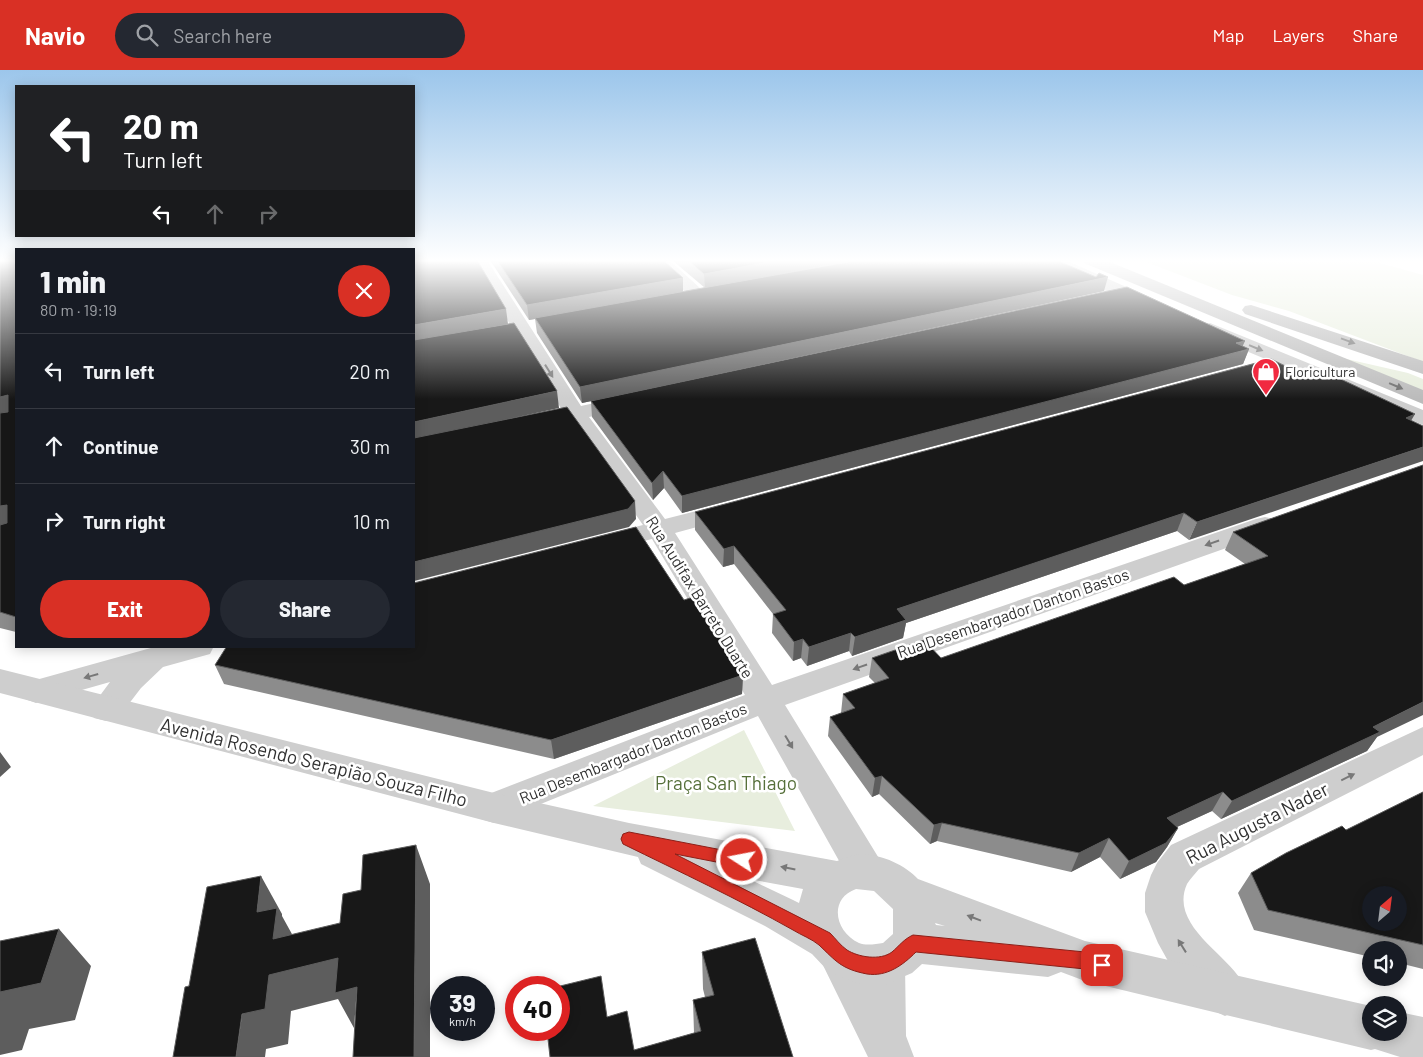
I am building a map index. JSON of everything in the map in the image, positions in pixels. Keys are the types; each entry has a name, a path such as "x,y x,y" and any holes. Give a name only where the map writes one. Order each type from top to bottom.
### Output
{"main road":[{"path":"1201,306 1423,398"},
{"path":"1240,306 1278,317 1423,368"}],"street":[{"name":"Rua Audifax Barreto Duarte","path":"509,306 576,414 659,529 765,700 851,875"},
{"path":"1171,306 1286,361 1423,418"},
{"path":"1248,371 1286,361"},
{"path":"519,426 643,399"},
{"path":"584,549 756,504"},
{"name":"Rua Desembargador Danton Bastos","path":"494,808 765,700 1291,516"},
{"path":"36,691 192,648"},
{"path":"106,709 130,680 154,658"},
{"name":"Avenida Rosendo Serapião Souza Filho","path":"0,681 494,808 629,839 851,875"},
{"name":"Rua Augusta Nader","path":"1226,995 1184,951 1166,915 1163,892 1167,878 1174,866 1184,857 1423,740"},
{"name":"Avenida Rosendo Serapião Souza Filho","path":"629,839 779,913 832,947"},
{"path":"888,1048 816,922 816,904 823,888 851,875 886,878 904,892 1085,961 1362,1026"},
{"path":"888,1048 898,954 917,926 914,908 904,892"},
{"path":"832,947 854,962 869,966 898,954 1085,961"},
{"path":"1407,1036 1423,1040"}],"green space":[{"path":"1271,306 1423,306 1423,362"},
{"path":"1329,355 1408,373 1423,379 1423,394"},
{"name":"Praça San Thiago","path":"744,730 795,831 593,806"}],"building":[{"path":"0,306 15,306 15,617 0,612 0,525 7,523 7,505 0,506 0,413 8,412 8,395 0,397"},
{"path":"415,306 504,306 506,309 415,325"},
{"path":"602,306 969,306 580,387 535,318"},
{"path":"1037,306 1169,306 1245,341 1236,343 1249,349 682,496 663,471 652,483 591,401"},
{"path":"514,323 557,391 415,422 415,340"},
{"path":"1271,359 1312,379 1330,374 1415,414 1406,418 1423,426 1423,447 1197,522 1184,513 897,609 906,620 855,637 851,633 809,647 803,639 794,642 773,614 786,610 734,546 724,549 695,512"},
{"path":"567,407 635,501 628,509 415,562 415,438"},
{"path":"1423,465 1423,702 1373,727 1380,732 1232,801 1223,792 1167,818 1178,828 1166,843 1129,861 1109,838 1079,853 942,823 934,825 882,776 875,778 830,717 855,708 843,694 889,678 872,658 924,640 941,658 1174,577 1184,585 1268,556 1233,532"},
{"path":"636,527 684,600 693,597 709,619 743,675 551,740 215,665 226,648 415,648 415,583"},
{"path":"1423,792 1423,945 1268,910 1251,873 1286,853 1342,826 1346,830"},
{"path":"416,845 414,1057 353,1057 357,987 335,993 338,958 269,975 265,1009 242,1014 236,1057 173,1057 185,987 189,986 207,887 261,876 257,912 277,908 273,939 340,923 343,894 361,890 363,855"},
{"path":"59,929 41,983 0,992 0,941"},
{"path":"755,938 793,1057 550,1057 548,1041 570,1041 570,984 601,976 607,1017 627,1011 634,1050 701,1031 693,1000 714,995 702,952"}],"place":[{"name":"Floricultura","path":"1266,396"}],"route":[{"path":"742,860 686,848 629,839 779,913 824,938 840,955 854,962 869,966 896,960 913,943 1085,961 1102,965"}]}
